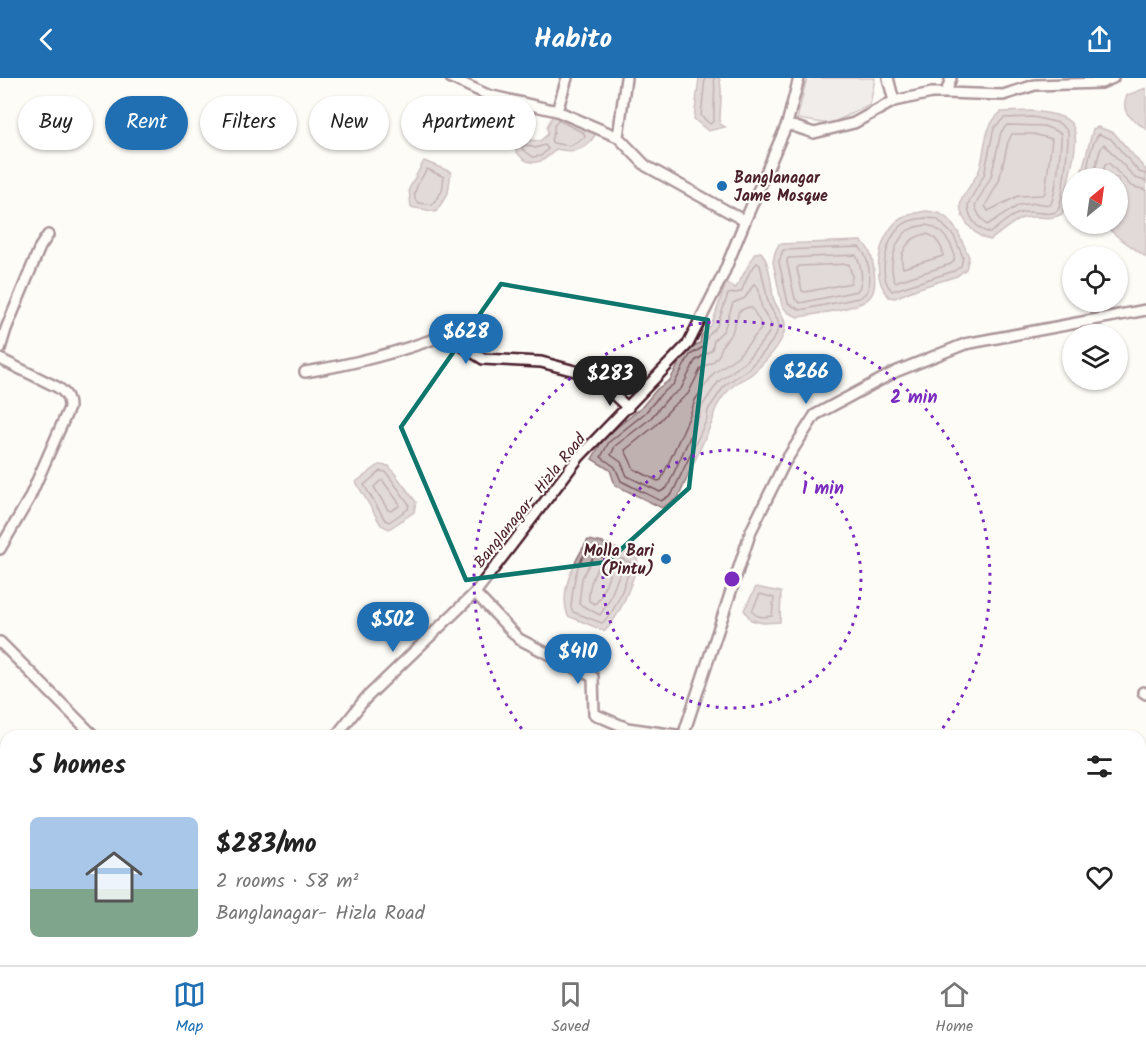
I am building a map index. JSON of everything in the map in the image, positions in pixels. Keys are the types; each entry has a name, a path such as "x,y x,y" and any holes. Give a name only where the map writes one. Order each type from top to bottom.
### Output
{"street":[{"path":"451,78 488,95 557,111 618,137 646,166 745,221"},
{"path":"557,111 567,78"},
{"path":"618,137 627,78"},
{"name":"Banglanagar- Hizla Road","path":"341,730 365,699 475,593 579,458 688,344 723,275 787,124 799,78"},
{"path":"888,78 894,101"},
{"path":"946,93 951,78"},
{"path":"787,124 814,133 854,123 894,101 932,93 1003,95 1034,81 1101,83 1113,78"},
{"path":"0,349 40,247 48,235"},
{"path":"685,730 750,531 785,462 815,415 895,372 964,344 1146,310"},
{"path":"305,372 356,364 414,347 445,335 483,359 541,362 594,376 628,408"},
{"path":"0,359 65,393 69,400 69,408 29,499 0,549"},
{"path":"475,593 519,639 593,677 594,714 627,728 641,730"},
{"path":"0,642 88,730"}],"highlighted area":[{"path":"501,284 708,320 689,488 607,562 466,580 401,427"}],"shaded area":[{"path":"807,78 875,78 870,105 830,124 797,119"}],"water":[{"path":"699,78 719,78 720,124 725,127 708,131 694,119"},
{"path":"1146,88 1146,129 1128,115 1125,101 1127,95"},
{"path":"1034,111 1062,117 1073,127 1075,151 1071,168 1062,168 1062,214 1052,217 1023,218 990,240 979,235 969,226 962,214 961,201 980,168 991,124 1001,112"},
{"path":"554,113 593,131 595,135 583,148 578,150 556,149 543,160 531,162 526,160 516,150 536,150 536,141 540,141 548,134 547,127"},
{"path":"1098,127 1114,133 1146,170 1146,257 1115,234 1128,234 1128,168 1083,168 1093,129"},
{"path":"424,161 451,172 448,193 436,212 411,207 409,189"},
{"path":"926,211 939,213 948,219 958,232 969,257 966,269 957,276 895,298 889,297 883,289 879,270 884,239 898,220"},
{"path":"861,241 869,251 874,270 874,288 870,297 847,308 798,317 789,313 782,306 773,262 779,244"},
{"path":"761,252 768,268 774,301 785,323 784,333 778,346 758,368 734,385 721,399 678,498 662,508 615,485 610,470 592,459 604,438 641,408 657,389 670,380 686,350 700,343 701,336 712,324 726,283 736,288 755,253"},
{"path":"379,465 389,466 416,502 414,512 389,529 381,525 356,482"},
{"path":"588,540 603,543 637,558 638,563 621,608 605,631 568,616 565,606 569,576"},
{"path":"756,587 781,592 780,622 763,623 751,620 744,610"}],"place":[{"name":"Banglanagar Jame Mosque","path":"722,186"},
{"name":"Molla Bari (Pintu)","path":"666,559"}]}
